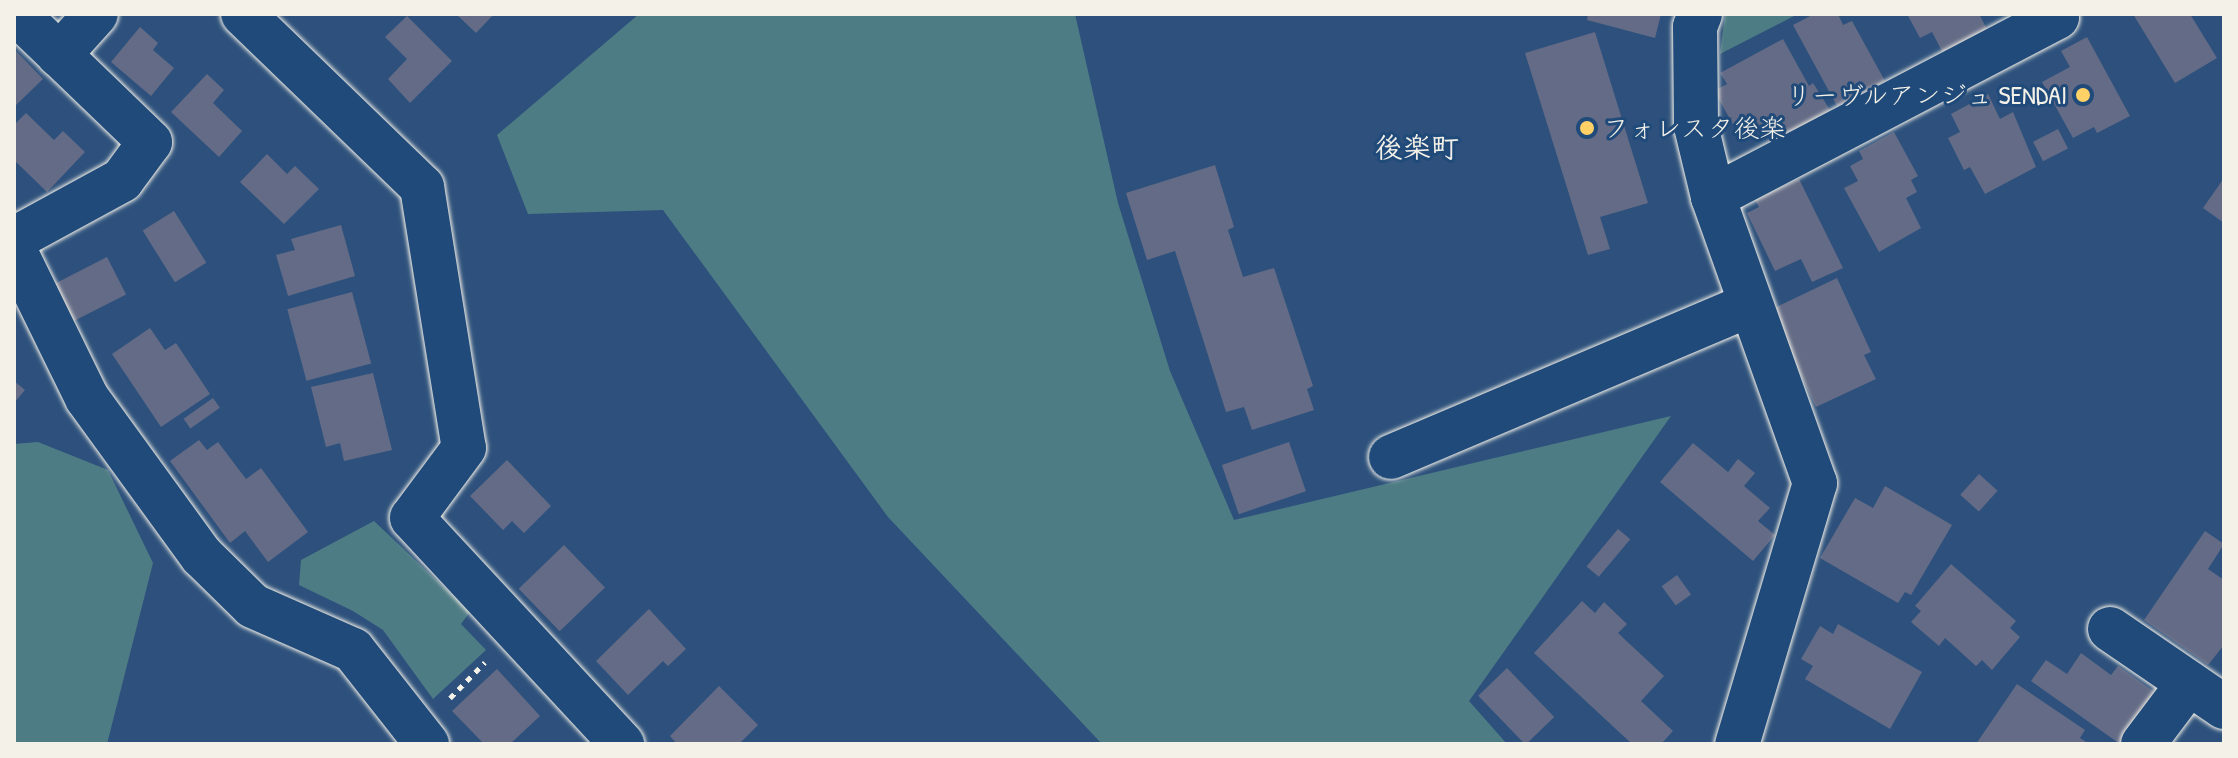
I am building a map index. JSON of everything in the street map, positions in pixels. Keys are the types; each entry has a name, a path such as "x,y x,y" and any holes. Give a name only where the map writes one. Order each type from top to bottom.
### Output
{"street":[{"path":"14,239 122,180 150,142 17,14"},
{"path":"59,55 96,14"},
{"path":"243,14 422,187 464,448 412,518 622,744"},
{"path":"1700,14 1695,27 1696,126 1713,197 1815,483 1737,744"},
{"path":"1713,197 2057,17 2056,14"},
{"path":"14,249 87,398 202,556 253,606 353,650 422,738"},
{"path":"1391,457 1749,305"},
{"path":"2110,629 2207,695 2143,744"}],"path":[{"path":"422,738 517,630"}],"green space":[{"path":"639,14 1075,14 1118,203 1170,371 1234,520 1671,416 1469,701 1507,744 1102,744 888,517 663,210 528,214 497,135"},
{"path":"1725,14 1798,14 1720,54"},
{"path":"38,442 108,470 153,563 107,744 14,744 14,444"},
{"path":"374,521 470,612 461,624 486,650 433,699 383,630 353,611 299,585 301,560"}],"building":[{"path":"456,14 494,14 476,33"},
{"path":"1588,14 1661,14 1655,38 1587,20"},
{"path":"1814,14 1838,14 1843,25 1852,21 1885,81 1837,106 1793,25"},
{"path":"1907,14 1979,14 1988,31 1943,53 1932,32 1920,38"},
{"path":"2133,14 2190,14 2217,58 2175,83"},
{"path":"407,16 452,61 410,103 388,79 407,59 385,37"},
{"path":"140,27 158,43 153,50 174,68 151,96 111,62"},
{"name":"フォレスタ後楽","path":"1595,32 1648,203 1600,217 1610,249 1588,255 1525,53"},
{"path":"2087,37 2130,116 2097,133 2094,127 2073,138 2042,82 2070,67 2061,51"},
{"path":"1783,39 1809,86 1813,83 1830,110 1785,137 1775,121 1742,140 1714,91 1727,84 1720,73"},
{"path":"14,49 43,79 14,107"},
{"path":"207,74 224,90 213,103 242,131 219,157 171,112"},
{"path":"1988,94 2000,119 2013,112 2036,167 1985,194 1970,167 1964,170 1948,138 1960,132 1951,114"},
{"path":"26,113 54,140 63,131 85,152 47,192 14,160 14,125"},
{"path":"2058,129 2068,149 2043,161 2033,142"},
{"path":"1894,132 1918,176 1911,180 1917,192 1906,198 1921,228 1879,252 1844,188 1858,181 1850,166 1863,159 1859,151"},
{"path":"267,154 287,174 295,166 319,189 284,224 240,182"},
{"path":"1215,165 1234,227 1228,230 1243,277 1274,268 1313,386 1307,389 1314,410 1252,430 1244,407 1226,412 1175,251 1147,260 1126,193"},
{"path":"2224,178 2224,223 2203,208"},
{"path":"1799,179 1843,268 1812,282 1801,259 1775,271 1747,213 1759,207 1755,200"},
{"path":"174,211 206,263 175,282 143,231"},
{"path":"341,225 355,276 288,296 276,255 295,250 291,239"},
{"path":"107,257 126,294 71,323 52,285"},
{"path":"1837,278 1871,352 1864,355 1876,379 1816,407 1770,310"},
{"path":"352,292 371,363 306,381 287,309"},
{"path":"150,328 165,350 176,343 210,394 161,427 112,354"},
{"path":"373,373 392,450 344,461 340,443 326,447 311,387"},
{"path":"14,381 25,390 14,403"},
{"path":"213,398 220,408 190,428 184,419"},
{"path":"199,440 207,450 218,442 246,479 261,468 308,532 268,562 245,531 230,543 170,461"},
{"path":"1289,442 1306,491 1239,514 1222,465"},
{"path":"1693,443 1728,472 1738,459 1755,473 1744,486 1770,508 1758,521 1775,535 1753,561 1660,482"},
{"path":"507,460 551,506 524,533 512,521 503,530 470,496"},
{"path":"1979,474 1998,491 1979,512 1960,495"},
{"path":"1885,486 1952,525 1911,595 1905,592 1898,603 1820,558 1855,498 1873,508"},
{"path":"1618,529 1630,539 1599,577 1587,567"},
{"path":"2205,531 2224,544 2208,569 2224,580 2224,645 2208,665 2144,620"},
{"path":"564,545 605,587 560,631 519,589"},
{"path":"1951,564 2016,621 2010,628 2020,637 1992,670 1982,660 1976,666 1945,638 1939,646 1911,622 1921,611 1915,606"},
{"path":"1677,575 1691,594 1676,606 1662,586"},
{"path":"1582,601 1595,613 1604,602 1627,624 1618,633 1664,676 1641,701 1673,731 1661,744 1632,744 1534,653"},
{"path":"649,609 686,649 668,666 663,661 628,695 596,661"},
{"path":"1838,624 1922,672 1890,729 1805,679 1813,666 1801,659 1820,626 1833,634"},
{"path":"2081,653 2111,675 2118,666 2156,693 2120,744 2031,681 2046,660 2067,674"},
{"path":"1507,668 1554,717 1525,744 1478,696"},
{"path":"497,669 540,716 510,744 484,744 452,711"},
{"path":"2017,684 2085,730 2080,738 2089,744 1976,744"},
{"path":"719,686 758,725 739,744 677,744 670,736"}],"place":[{"name":"リーヴルアンジュ SENDAI","path":"2083,95"},
{"name":"フォレスタ後楽","path":"1587,128"}],"district":[{"name":"後楽町","path":"1417,147"}]}
